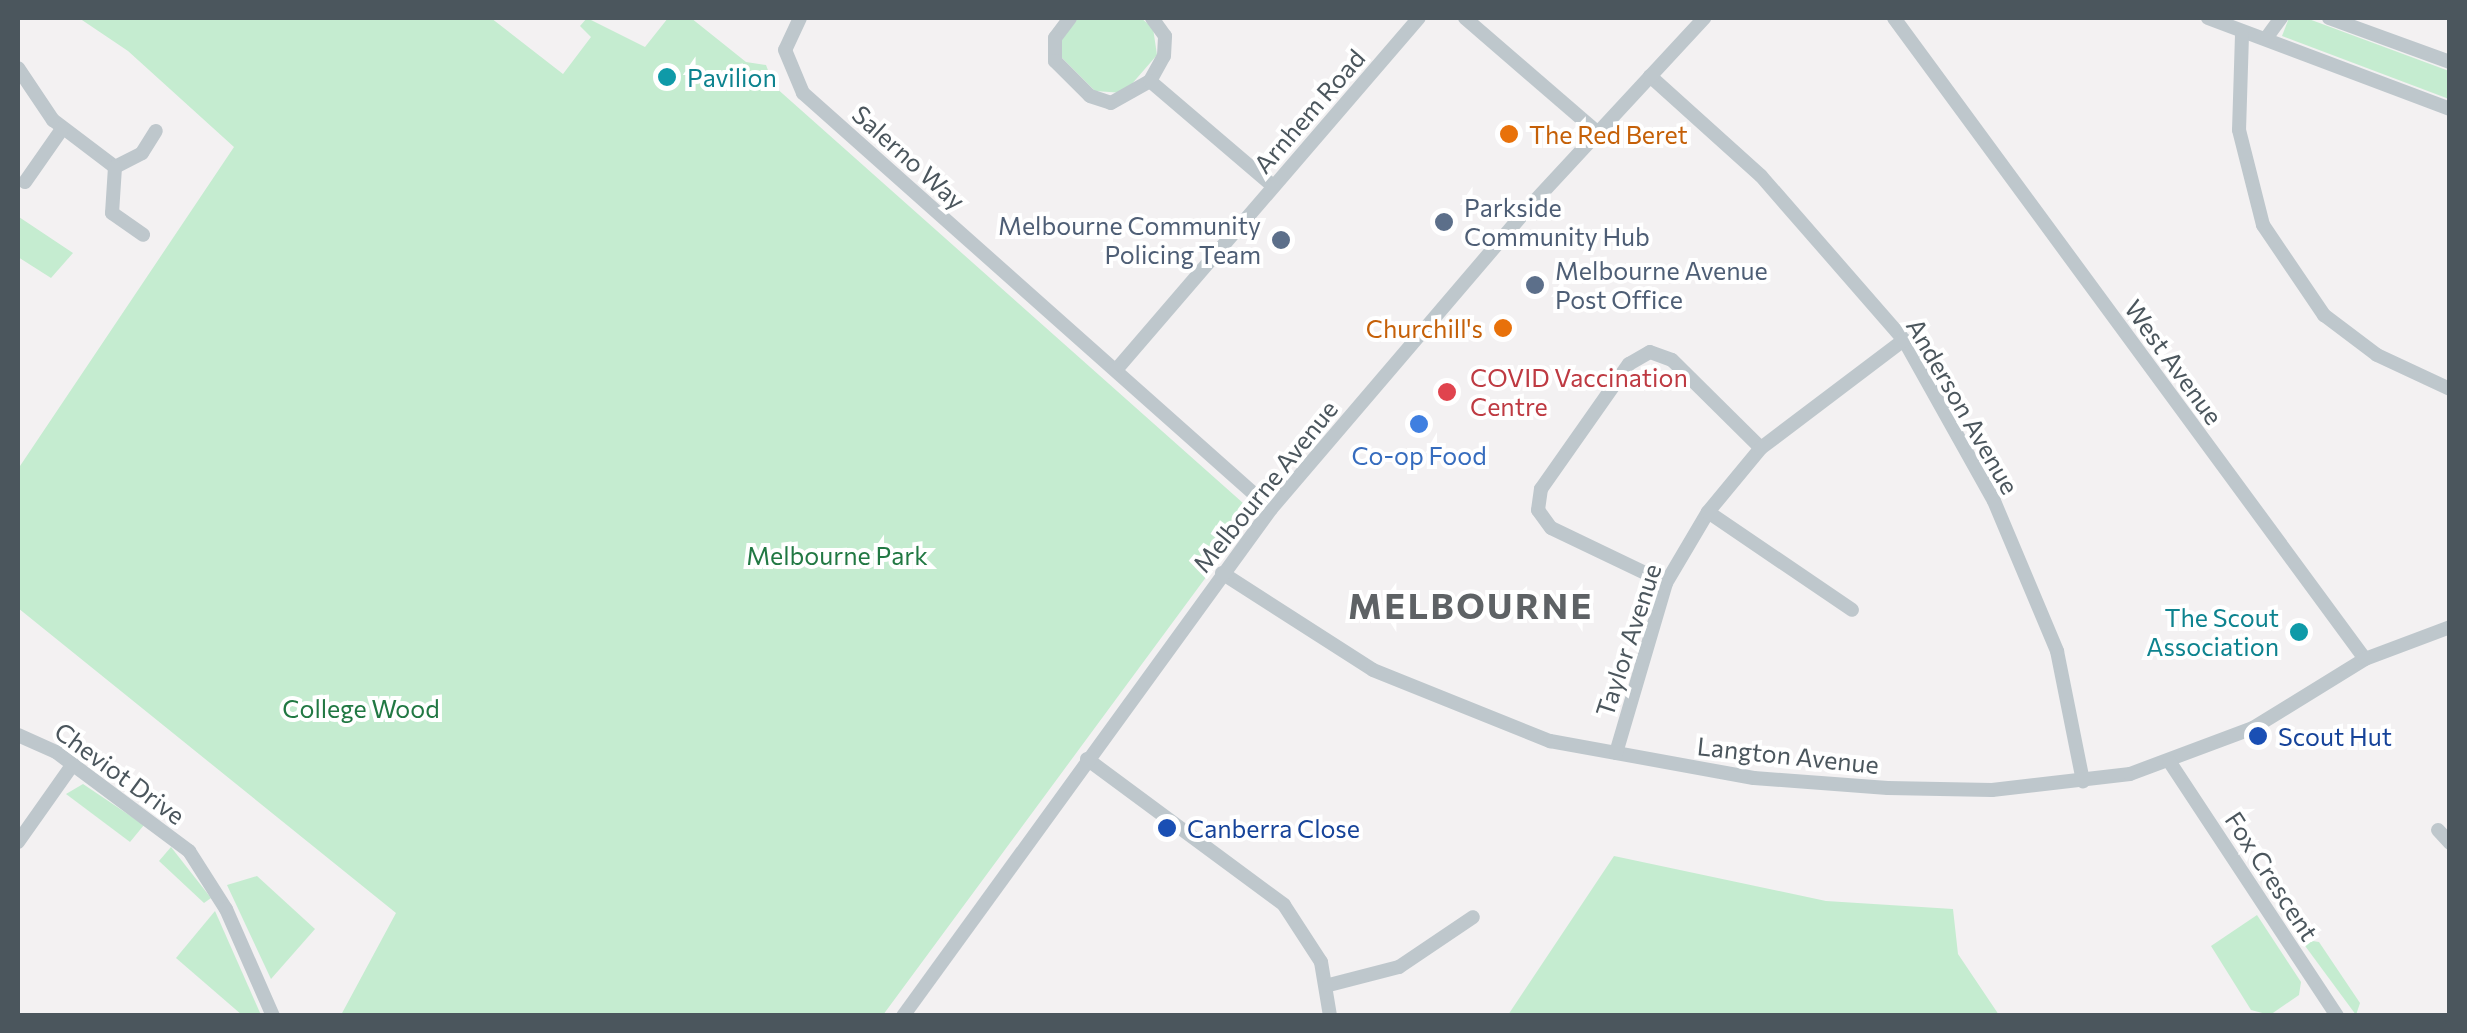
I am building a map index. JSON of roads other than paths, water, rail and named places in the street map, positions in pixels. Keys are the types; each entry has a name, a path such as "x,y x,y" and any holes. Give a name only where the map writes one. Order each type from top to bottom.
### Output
{"street":[{"name":"Salerno Way","path":"800,18 785,50 804,93 1271,509"},
{"path":"1070,18 1055,38 1055,61 1090,96 1122,102 1150,81 1166,46 1152,18"},
{"name":"Arnhem Road","path":"1116,370 1419,18"},
{"path":"1464,18 1597,132"},
{"name":"Melbourne Avenue","path":"903,1016 1271,509 1597,132 1704,18"},
{"name":"West Avenue","path":"1894,18 2365,659"},
{"path":"2208,18 2450,109"},
{"path":"2267,37 2282,18"},
{"path":"2328,18 2450,62"},
{"path":"2236,26 2240,130 2263,225 2324,315 2377,356 2450,389"},
{"path":"18,68 62,129 115,167"},
{"name":"Anderson Avenue","path":"1650,76 1761,176 1904,340 1994,502 2056,651 2084,781"},
{"path":"1150,81 1273,186"},
{"path":"25,182 62,129"},
{"path":"115,167 142,154 156,130"},
{"path":"115,167 112,213 143,234"},
{"name":"Taylor Avenue","path":"1616,753 1666,582 1708,512 1761,448 1904,340"},
{"path":"1666,582 1551,528 1538,510 1540,489 1639,355 1662,353 1761,448"},
{"path":"1708,512 1852,610"},
{"name":"Langton Avenue","path":"1222,574 1410,688 1550,741 1819,784 1992,790 2084,781 2169,761 2253,728 2365,659"},
{"path":"2365,659 2450,627"},
{"name":"Cheviot Drive","path":"18,735 73,764 199,863 274,1016"},
{"path":"1087,759 1284,905 1311,940 1329,985 1330,1016"},
{"name":"Fox Crescent","path":"2169,761 2337,1016"},
{"path":"18,842 73,764"},
{"path":"2438,830 2450,844"},
{"path":"1329,985 1399,967 1472,916"}],"place":[{"name":"Pavilion","path":"667,77"},
{"name":"The Red Beret","path":"1509,134"},
{"name":"Parkside Community Hub","path":"1444,222"},
{"name":"Melbourne Community Policing Team","path":"1281,240"},
{"name":"Melbourne Avenue Post Office","path":"1535,285"},
{"name":"Churchill's","path":"1503,328"},
{"name":"COVID Vaccination Centre","path":"1447,392"},
{"name":"Co-op Food","path":"1419,424"},
{"name":"The Scout Association","path":"2299,632"},
{"name":"Scout Hut","path":"2258,736"},
{"name":"Canberra Close","path":"1167,828"}],"district":[{"name":"MELBOURNE","path":"1471,605"}],"park label":[{"name":"Melbourne Park","path":"837,555"},
{"name":"College Wood","path":"361,708"}]}
